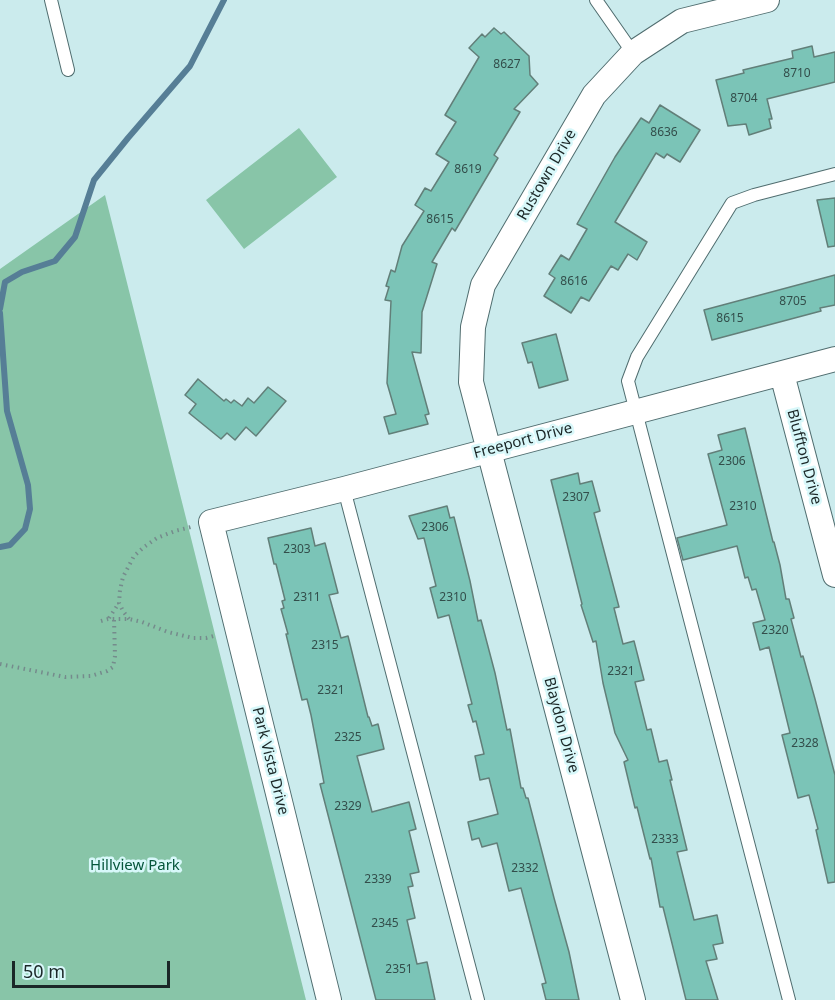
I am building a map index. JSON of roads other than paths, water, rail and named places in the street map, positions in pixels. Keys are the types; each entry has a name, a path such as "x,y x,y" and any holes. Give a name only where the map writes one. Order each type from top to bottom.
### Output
{"street":[{"name":"Rustown Drive","path":"489,451 471,382 472,327 483,285 594,95 633,53 682,21 767,0"},
{"name":"Freeport Drive","path":"211,522 835,359"},
{"name":"Bluffton Drive","path":"782,374 835,576"},
{"name":"Blaydon Drive","path":"489,451 633,1000"},
{"name":"Park Vista Drive","path":"211,522 329,1000"}],"lane":[{"path":"51,0 68,70"},
{"path":"596,0 633,53"},
{"path":"789,1000 628,381 637,357 732,203 835,174"},
{"path":"344,489 477,1000"}],"waterway":[{"path":"0,309 5,282 22,272 55,261 75,237 94,180 190,66 224,0"},
{"path":"0,313 7,411 28,485 30,509 25,529 10,545 0,547"}],"park label":[{"name":"Hillview Park","path":"135,866"}]}
